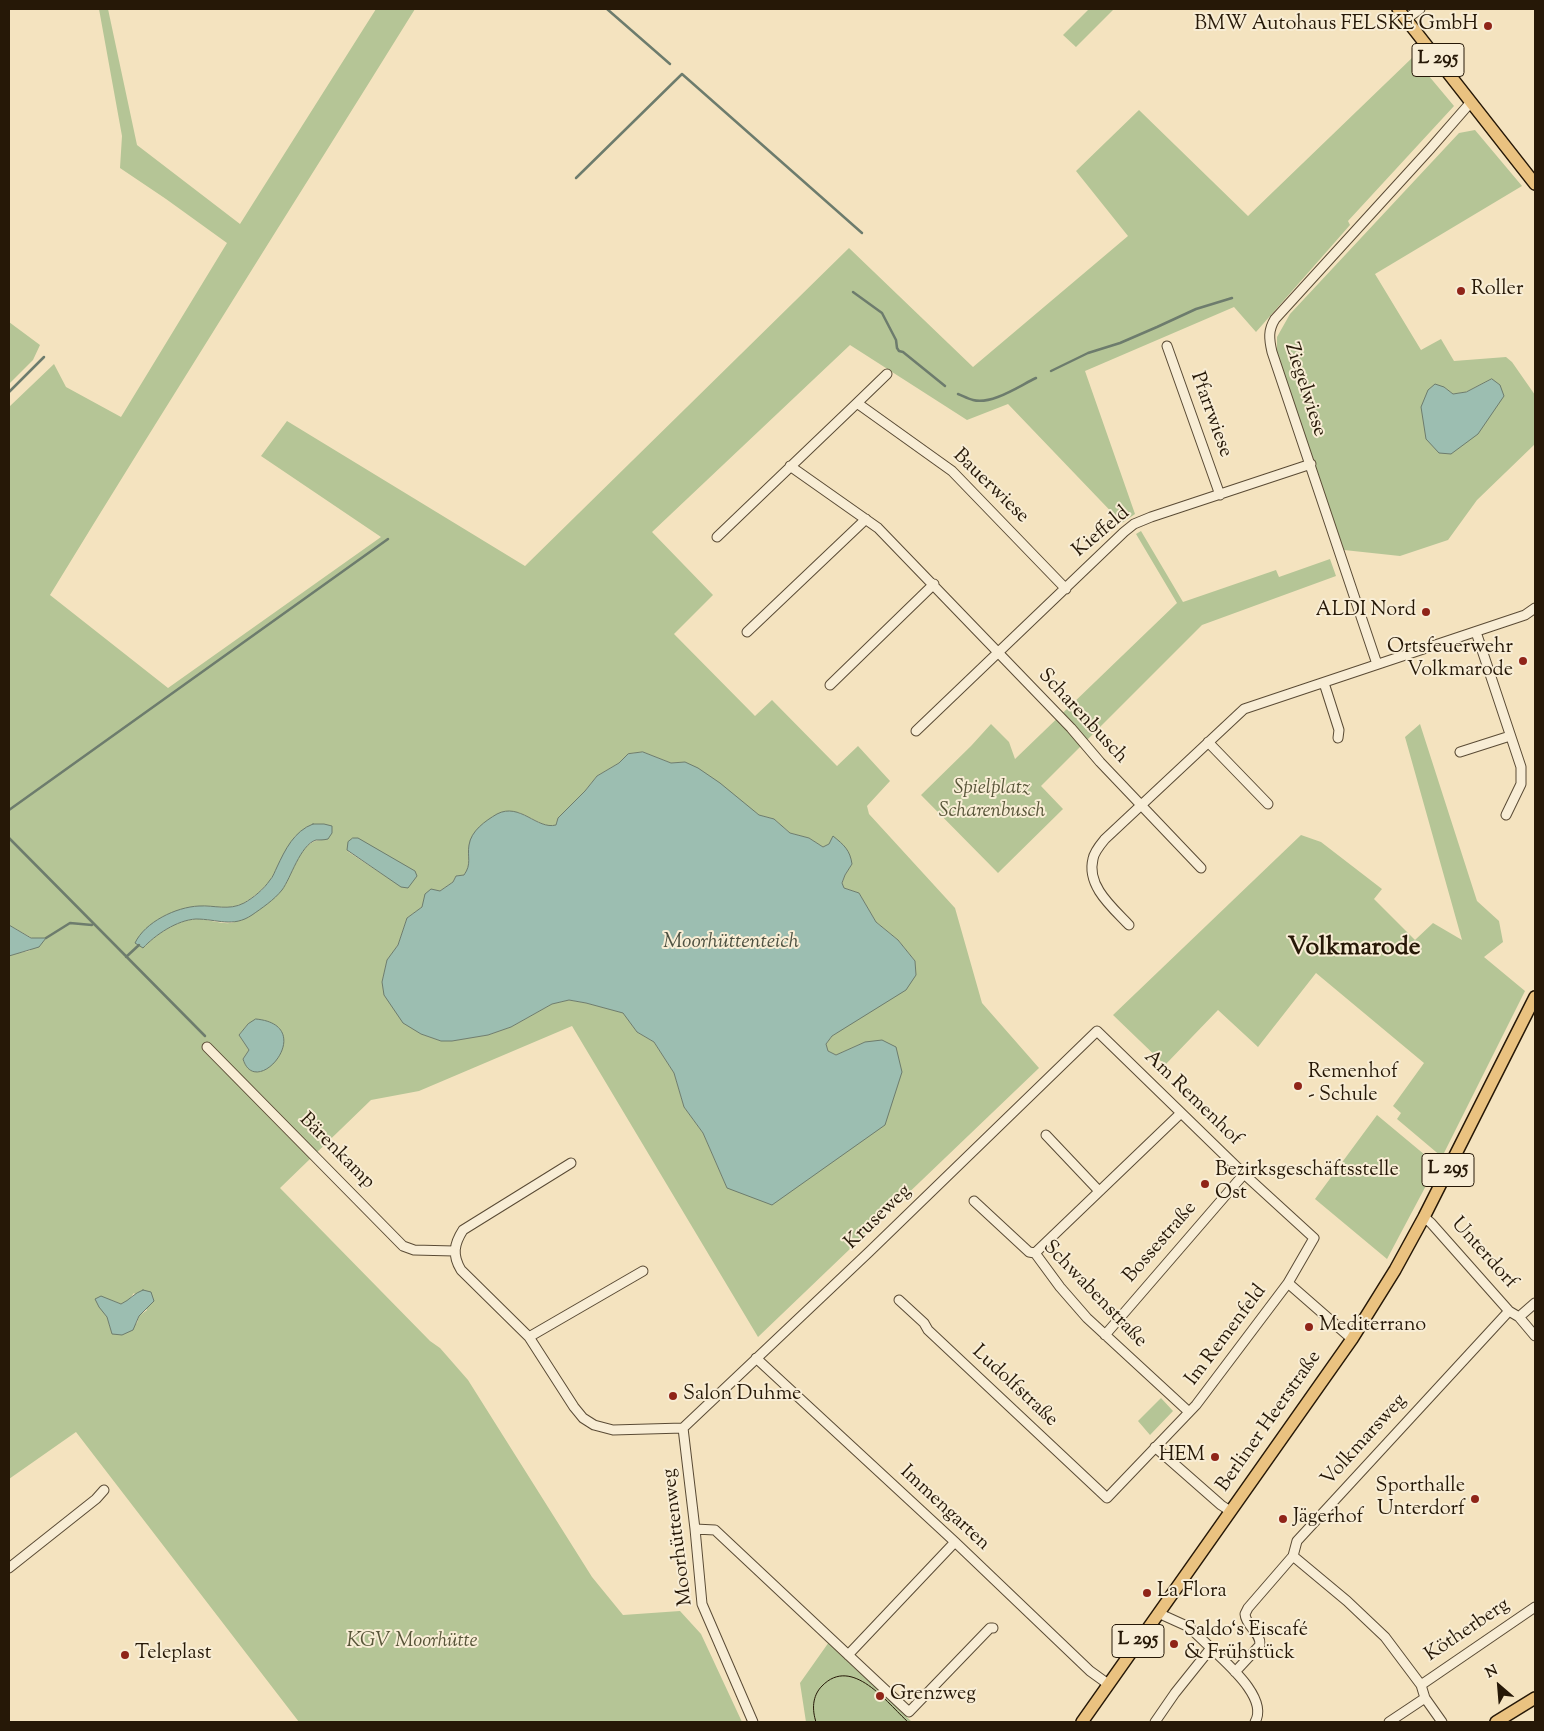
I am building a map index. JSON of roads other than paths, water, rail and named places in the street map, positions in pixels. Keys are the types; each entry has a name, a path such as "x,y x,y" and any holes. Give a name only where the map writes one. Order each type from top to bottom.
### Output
{"main road":[{"name":"L 295","path":"1398,9 1535,184"},
{"name":"Berliner Heerstraße","path":"1082,1722 1352,1339 1395,1270 1424,1217 1535,997"},
{"path":"1496,1722 1535,1698"}],"street":[{"path":"1406,19 1420,9"},
{"name":"Ziegelwiese","path":"1377,664 1272,352 1269,340 1270,328 1276,319 1430,150 1470,102"},
{"name":"Pfarrwiese","path":"1167,346 1220,495"},
{"path":"717,537 887,374"},
{"name":"Bauerwiese","path":"857,403 952,470 1066,589"},
{"name":"Kieffeld","path":"998,653 1134,524 1311,464"},
{"name":"Scharenbusch","path":"790,466 878,528 1071,728 1140,805 1201,868"},
{"path":"747,632 866,519"},
{"path":"830,684 934,584"},
{"path":"1129,925 1099,890 1092,869 1093,859 1097,850 1105,839 1140,805 1244,709 1476,632 1524,615 1535,608"},
{"path":"1476,632 1521,767 1522,780 1520,788 1506,815"},
{"path":"916,731 998,653"},
{"path":"1324,683 1339,730 1338,738"},
{"path":"1460,752 1510,736"},
{"path":"1208,742 1268,804"},
{"name":"Am Remenhof","path":"1097,1031 1244,1174 1314,1238 1288,1283"},
{"name":"Kruseweg","path":"683,1428 869,1252 1097,1031"},
{"name":"Bärenkamp","path":"207,1047 403,1246 414,1250 454,1252"},
{"path":"1035,1253 1181,1113"},
{"path":"1046,1135 1099,1190"},
{"path":"571,1163 464,1230 457,1240 454,1252 456,1261 461,1270 530,1337 574,1407 583,1418 594,1425 613,1430 683,1428"},
{"name":"Bossestraße","path":"1106,1336 1244,1174"},
{"name":"Schwabenstraße","path":"974,1201 1029,1252 1035,1253 1060,1288 1087,1318 1189,1412"},
{"name":"Unterdorf","path":"1424,1217 1431,1222 1509,1310 1519,1317 1535,1336"},
{"path":"530,1337 643,1271"},
{"name":"Im Remenfeld","path":"1108,1498 1196,1405 1288,1283 1352,1339"},
{"name":"Ludolfstraße","path":"899,1300 924,1323 928,1330 1108,1498"},
{"path":"1519,1317 1535,1303"},
{"name":"Volkmarsweg","path":"1235,1672 1260,1645 1260,1638 1248,1625 1245,1614 1248,1608 1293,1556 1297,1541 1509,1310"},
{"name":"Immengarten","path":"756,1358 955,1542 1090,1671 1108,1684"},
{"name":"Moorhüttenweg","path":"683,1428 702,1604 752,1722"},
{"path":"1155,1447 1230,1511"},
{"path":"9,1568 96,1500 104,1490"},
{"path":"695,1529 715,1530 909,1712 990,1628 993,1628"},
{"path":"848,1655 955,1542"},
{"path":"1293,1556 1347,1601 1385,1637 1421,1685 1425,1698 1442,1722"},
{"name":"Kötherberg","path":"1421,1685 1535,1606"},
{"path":"1158,1613 1189,1627 1246,1684 1253,1696 1257,1712 1255,1722"},
{"path":"1155,1722 1175,1693 1211,1648"},
{"path":"1388,1722 1425,1698"}],"water":[{"path":"1492,379 1500,385 1504,396 1478,434 1451,454 1439,453 1426,439 1421,407 1428,390 1435,384 1444,387 1453,394 1466,392"},
{"name":"Moorhüttenteich","path":"643,752 671,763 685,762 698,768 720,783 759,815 774,819 790,833 809,838 823,847 829,844 833,836 846,848 851,859 852,864 842,883 844,888 859,893 876,922 898,940 915,961 916,975 906,990 832,1036 826,1044 828,1051 836,1055 865,1042 882,1040 896,1047 902,1072 885,1125 772,1205 727,1188 703,1133 684,1107 674,1073 654,1042 637,1032 623,1013 569,1000 552,1004 511,1027 488,1035 441,1041 421,1034 403,1023 384,995 382,982 387,960 398,945 407,918 422,907 425,894 431,889 440,891 453,882 456,876 464,875 469,864 470,840 479,827 497,814 505,811 513,811 542,824 556,825 558,818 597,776 619,763 628,754"},
{"path":"313,824 332,826 332,833 328,839 316,840 305,848 282,890 252,915 245,919 231,922 204,919 189,920 167,929 143,948 135,943 140,935 154,922 181,909 199,906 233,907 255,896 271,879 295,836"},
{"path":"353,838 358,838 415,871 417,876 408,888 401,887 347,850 348,842"},
{"path":"9,925 31,938 46,938 39,947 9,956"},
{"path":"256,1019 274,1024 283,1034 283,1046 278,1057 270,1067 260,1072 250,1070 243,1059 249,1050 239,1035 248,1024"},
{"path":"143,1290 151,1292 154,1301 139,1316 133,1330 122,1335 112,1334 107,1317 95,1299 101,1296 121,1304"}],"waterway":[{"path":"607,9 670,64"},
{"path":"576,178 682,74 862,233"},
{"path":"853,292 882,313 896,340 899,351 903,352 945,386"},
{"path":"1051,371 1088,353 1120,343 1196,309 1232,298"},
{"path":"9,392 44,357"},
{"path":"958,394 973,400 988,400 1005,394 1036,378"},
{"path":"9,810 388,539"},
{"path":"9,838 205,1036"},
{"path":"46,938 70,923 92,925"},
{"path":"126,957 139,945"}],"tram line":[{"path":"816,1722 814,1713 816,1694 822,1686 833,1678 845,1676 857,1679 868,1685 908,1722"}],"place":[{"name":"BMW Autohaus FELSKE GmbH","path":"1488,26"},
{"name":"Roller","path":"1461,291"},
{"name":"ALDI Nord","path":"1426,612"},
{"name":"Ortsfeuerwehr Volkmarode","path":"1523,661"},
{"name":"Remenhof - Schule","path":"1298,1086"},
{"name":"Bezirksgeschäftsstelle Ost","path":"1205,1184"},
{"name":"Mediterrano","path":"1309,1327"},
{"name":"Salon Duhme","path":"673,1396"},
{"name":"HEM","path":"1215,1457"},
{"name":"Sporthalle Unterdorf","path":"1475,1499"},
{"name":"Jägerhof","path":"1283,1519"},
{"name":"La Flora","path":"1147,1593"},
{"name":"Saldo‘s Eiscafé & Frühstück","path":"1174,1644"},
{"name":"Teleplast","path":"125,1655"},
{"name":"Grenzweg","path":"880,1696"}],"district":[{"name":"Volkmarode","path":"1354,950"}],"park label":[{"name":"Spielplatz Scharenbusch","path":"992,802"},
{"name":"KGV Moorhütte","path":"412,1643"}]}
